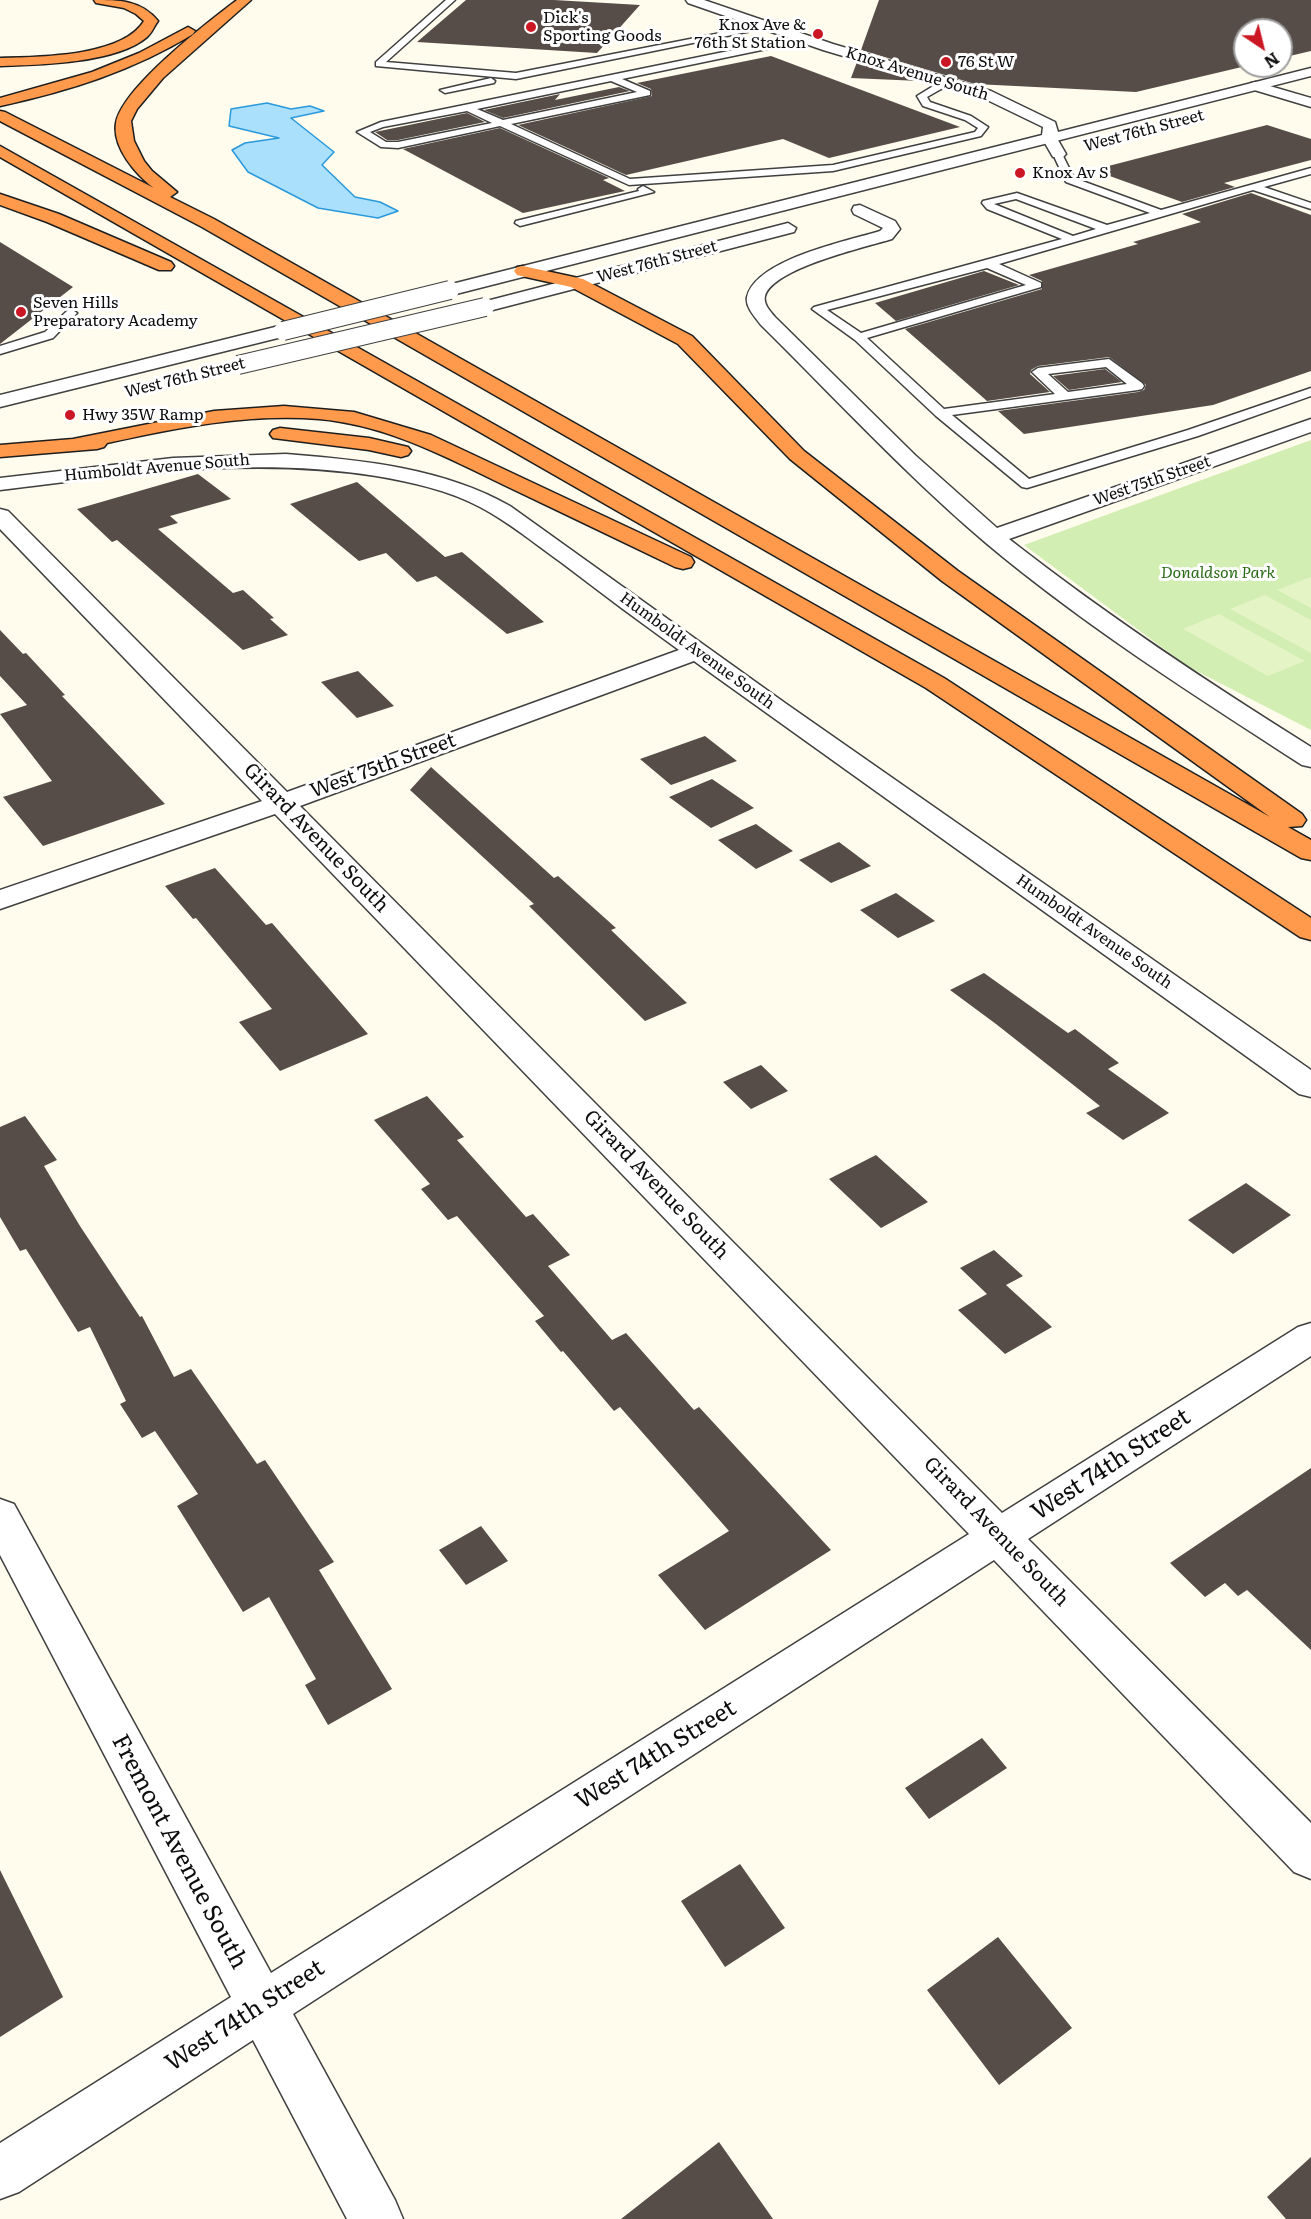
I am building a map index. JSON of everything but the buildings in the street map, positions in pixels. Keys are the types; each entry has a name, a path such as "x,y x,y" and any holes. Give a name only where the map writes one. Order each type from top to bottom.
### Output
{"highway":[{"path":"0,62 50,59 104,50 140,36 150,28 151,21 146,13 119,2 100,0"},
{"path":"0,102 110,71 169,43 230,0"},
{"path":"208,223 144,172 127,141 124,121 135,100 156,78 245,0"},
{"path":"0,115 208,223 1311,852"},
{"path":"0,151 935,682 1311,931"},
{"path":"0,199 53,218 306,326"},
{"path":"523,271 577,283 685,340 797,455 950,576 1311,833"},
{"path":"77,444 214,417 306,413 352,418 389,426 424,439 497,476 935,682"},
{"path":"0,451 77,444 252,434 318,437 369,444 497,476"}],"street":[{"name":"Knox Avenue South","path":"692,0 802,39 954,83 1035,115 1050,124 1050,138"},
{"name":"Knox Avenue South","path":"802,39 814,50 938,87 984,105 1022,127 1050,138 1064,152"},
{"name":"West 76th Street","path":"0,401 450,290 1311,72"},
{"path":"1256,86 1311,103"},
{"path":"1254,103 1311,89"},
{"name":"West 76th Street","path":"1038,158 1064,152"},
{"path":"839,215 883,203"},
{"path":"860,210 889,225 892,229 886,235 788,267 771,276 763,283 756,295 757,307 768,321 908,459 993,537 1061,591 1172,670 1311,759"},
{"name":"West 76th Street","path":"215,371 485,307 808,223"},
{"name":"West 75th Street","path":"993,537 1311,425"},
{"name":"Humboldt Avenue South","path":"0,484 191,462 252,459 322,461 374,467 479,497 499,508 697,652 1311,1086"},
{"name":"Girard Avenue South","path":"0,516 1001,1536 1311,1856"},
{"name":"West 75th Street","path":"0,900 282,803 697,652"},
{"name":"West 74th Street","path":"0,2173 1311,1337"},
{"name":"Fremont Avenue South","path":"0,1516 376,2219"}],"lane":[{"path":"451,0 379,64 518,75"},
{"path":"445,90 767,27"},
{"path":"614,79 647,93 398,145 384,144 362,132 368,128 802,39"},
{"path":"629,182 833,168 978,134 983,127 968,118 926,104 922,96 938,87 954,83"},
{"path":"468,108 649,192 520,223"},
{"path":"1064,152 1070,180 1160,213"},
{"path":"1311,171 818,309 859,337 941,413 1027,484 1193,433 1311,392"},
{"path":"1254,187 1311,207"},
{"path":"1072,239 987,204 1017,195 1107,229"},
{"path":"859,337 1037,285 986,263"},
{"path":"0,350 49,335 71,313"},
{"path":"941,413 1138,386 1109,363 1038,372 1065,396"}],"green space":[{"name":"Donaldson Park","path":"1311,440 1311,730 1187,666 1024,545"},
{"path":"1311,577 1311,608 1277,590"},
{"path":"1265,595 1311,620 1311,653 1230,609"},
{"path":"1219,614 1305,661 1268,676 1183,629"}],"water":[{"path":"267,103 291,109 310,106 324,111 291,118 334,152 322,165 355,197 380,202 398,211 378,218 318,208 248,172 232,150 245,143 279,138 229,126 231,109"}],"place":[{"name":"Dick's Sporting Goods","path":"531,27"},
{"name":"Knox Ave & 76th St Station","path":"818,34"},
{"name":"76 St W","path":"946,62"},
{"name":"Knox Av S","path":"1020,173"},
{"name":"Seven Hills Preparatory Academy","path":"21,312"},
{"name":"Hwy 35W Ramp","path":"70,415"}]}
